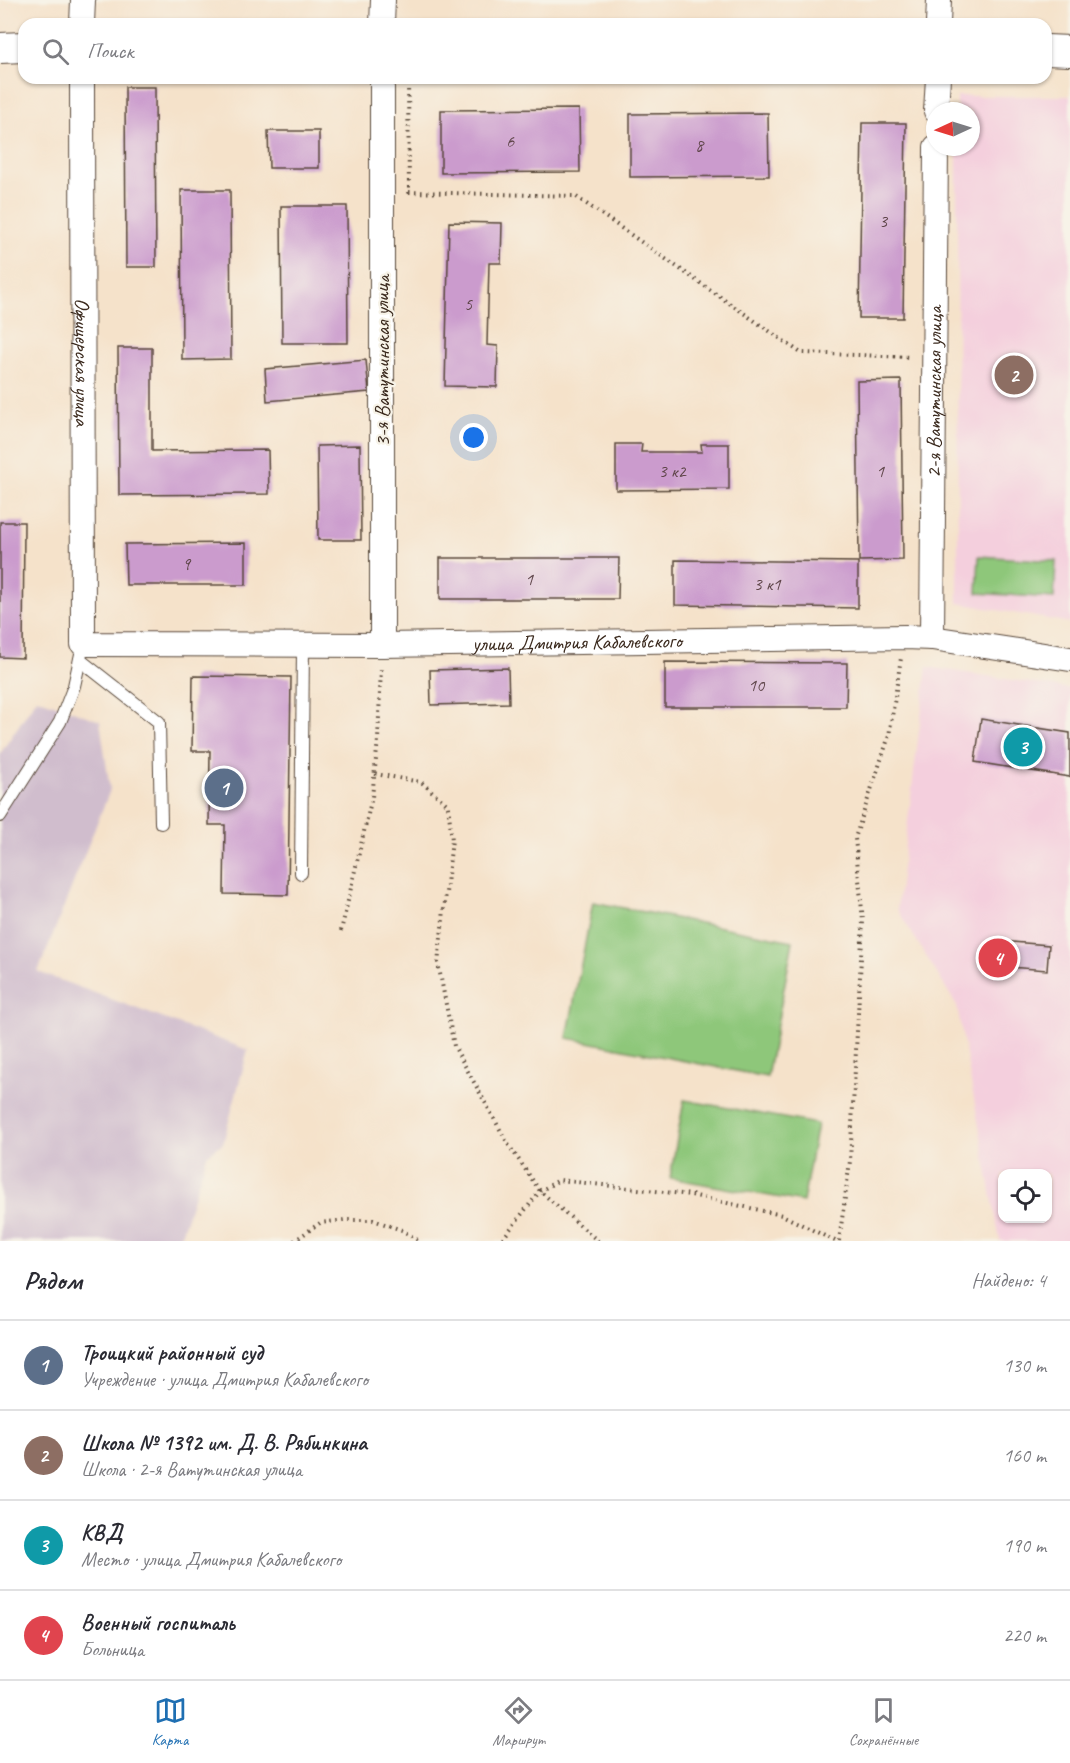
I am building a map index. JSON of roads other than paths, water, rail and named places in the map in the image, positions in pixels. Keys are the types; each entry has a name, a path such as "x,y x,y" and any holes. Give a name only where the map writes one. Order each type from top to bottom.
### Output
{"street":[{"path":"82,18 83,0"},
{"path":"382,18 383,0"},
{"path":"938,18 939,0"},
{"path":"0,48 18,47"},
{"path":"1052,50 1070,51"},
{"name":"Офицерская улица","path":"82,84 82,652"},
{"name":"3-я Ватутинская улица","path":"382,84 382,645"},
{"path":"937,102 938,84"},
{"name":"2-я Ватутинская улица","path":"932,638 936,156"},
{"name":"улица Дмитрия Кабалевского","path":"82,652 303,645 905,637 932,638 1070,659"}],"lane":[{"path":"301,873 303,645"},
{"path":"0,816 60,722 74,686 82,652 159,722 160,823"}],"place":[{"name":"Школа № 1392 им. Д. В. Рябинкина","path":"1014,375"},
{"name":"КВД","path":"1023,747"},
{"name":"Троицкий районный суд","path":"224,788"},
{"name":"Военный госпиталь","path":"998,958"}]}
